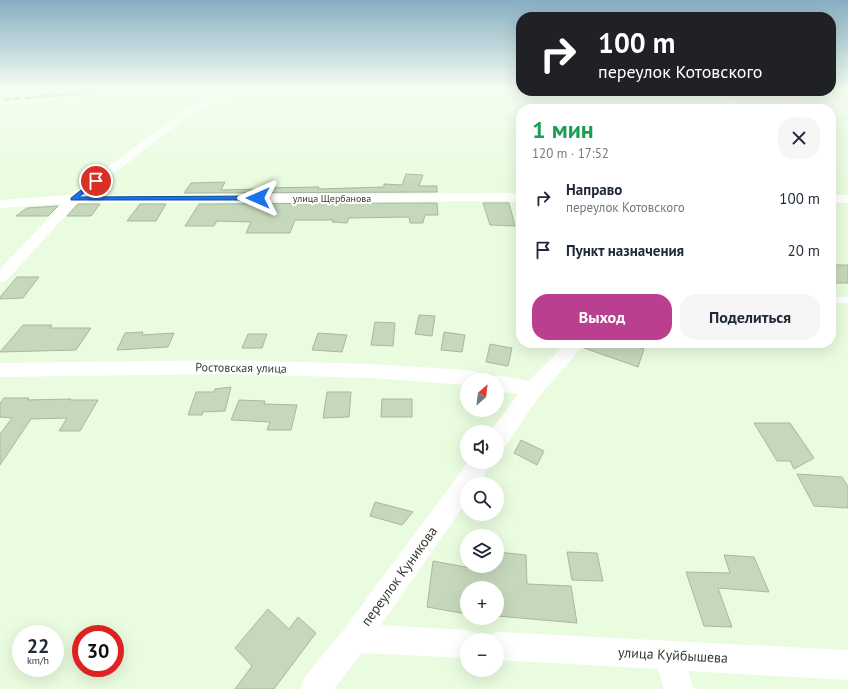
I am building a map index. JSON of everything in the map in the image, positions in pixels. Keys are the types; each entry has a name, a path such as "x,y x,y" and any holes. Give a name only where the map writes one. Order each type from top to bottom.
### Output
{"street":[{"path":"0,278 73,199 176,121"},
{"name":"улица Щербанова","path":"0,204 73,199 516,197"},
{"path":"836,199 848,199"},
{"path":"504,430 534,389 572,348"},
{"name":"Ростовская улица","path":"0,370 228,367 370,371 460,377"},
{"path":"504,384 534,389"},
{"name":"переулок Куникова","path":"315,689 355,638 476,469"},
{"path":"355,638 460,644"},
{"name":"улица Куйбышева","path":"504,646 848,665"},
{"path":"668,655 679,689"}],"lane":[{"path":"836,300 848,300"}],"building":[{"path":"406,174 423,175 419,186 437,186 437,192 184,193 191,183 225,182 221,190 262,188 319,187 318,189 384,187 384,184 402,185"},
{"path":"437,203 438,215 425,215 423,223 410,223 409,217 349,218 347,223 332,222 333,220 295,220 290,233 246,233 251,222 217,221 214,226 185,226 199,204"},
{"path":"483,203 509,203 515,226 490,225"},
{"path":"78,204 100,204 91,216 67,216"},
{"path":"140,204 166,204 156,221 127,221"},
{"path":"58,206 48,216 16,216 27,208"},
{"path":"836,265 848,265 848,283 836,283"},
{"path":"17,277 39,277 23,298 0,299 0,297"},
{"path":"419,315 435,316 432,336 415,334"},
{"path":"375,322 395,323 393,346 371,345"},
{"path":"23,325 52,325 50,328 91,328 76,350 0,352"},
{"path":"143,332 142,335 174,333 168,347 117,350 125,333"},
{"path":"444,332 465,335 462,352 441,350"},
{"path":"318,333 347,335 342,352 312,350"},
{"path":"248,334 267,334 262,348 242,348"},
{"path":"490,344 512,348 508,366 486,362"},
{"path":"584,348 644,349 638,367"},
{"path":"231,387 225,411 203,412 202,415 188,415 196,392 214,392 215,389"},
{"path":"327,392 351,392 349,417 323,418"},
{"path":"4,398 29,398 27,400 98,400 80,431 59,431 67,418 31,419 0,465 0,434 12,418 0,417 0,403"},
{"path":"382,399 412,399 412,417 381,417"},
{"path":"239,400 265,401 264,404 297,405 291,430 267,430 270,422 231,420"},
{"path":"754,423 790,423 814,458 794,469 790,461 777,461"},
{"path":"521,440 544,451 537,465 514,453"},
{"path":"797,474 842,477 848,487 848,508 814,506"},
{"path":"375,502 413,512 402,525 370,516"},
{"path":"567,552 597,553 603,581 572,580"},
{"path":"504,553 526,555 527,584 571,586 577,623 504,617 504,581 460,581 460,613 427,607 433,561 460,566 460,573 504,573"},
{"path":"724,555 754,557 769,592 718,588 732,627 704,626 686,572 730,573"},
{"path":"268,609 289,629 298,617 316,633 274,689 235,689 252,666 235,648"}],"route":[{"path":"96,181 73,199 258,198"}]}
